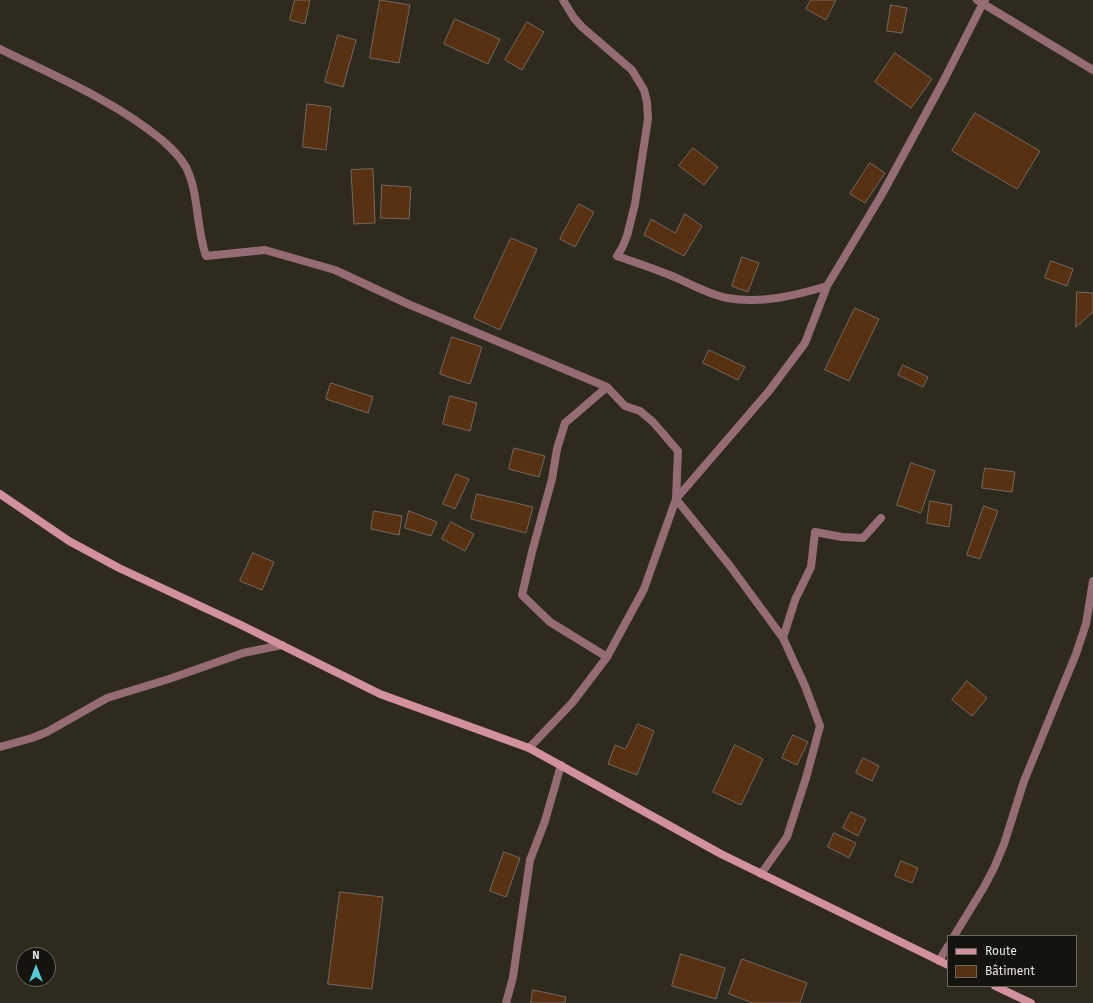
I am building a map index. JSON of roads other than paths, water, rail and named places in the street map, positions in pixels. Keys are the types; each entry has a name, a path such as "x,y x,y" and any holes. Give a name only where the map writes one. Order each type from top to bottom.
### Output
{"main road":[{"path":"0,494 69,541 119,568 282,645 380,694 529,748 721,854 947,965"},
{"path":"996,987 1027,1002"}],"street":[{"path":"563,0 574,18 582,27 632,70 644,90 647,102 648,119 636,199 627,236 617,256 666,273 717,295 738,300 781,298 803,294 826,286"},
{"path":"676,499 769,391 805,343 826,286 881,196 944,80 982,1 1093,70"},
{"path":"0,49 59,78 126,115 152,132 176,154 187,169 194,193 201,243 206,256 264,250 335,270 408,304 607,387 625,406 640,411 653,422 678,451 676,499 644,589 607,657 572,702 529,748"},
{"path":"607,387 565,423 557,449 552,479 522,595 550,622 607,657"},
{"path":"676,499 730,566 783,638 805,686 820,726 806,778 787,837 761,874"},
{"path":"783,638 795,600 811,567 815,532 842,537 863,538 881,518"},
{"path":"955,935 984,887 1004,844 1024,781 1076,654 1086,624 1093,581"},
{"path":"0,747 47,732 107,698 169,679 243,652 282,645"},
{"path":"506,1003 512,977 530,860 545,821 561,765"},
{"path":"939,961 947,948"}]}
